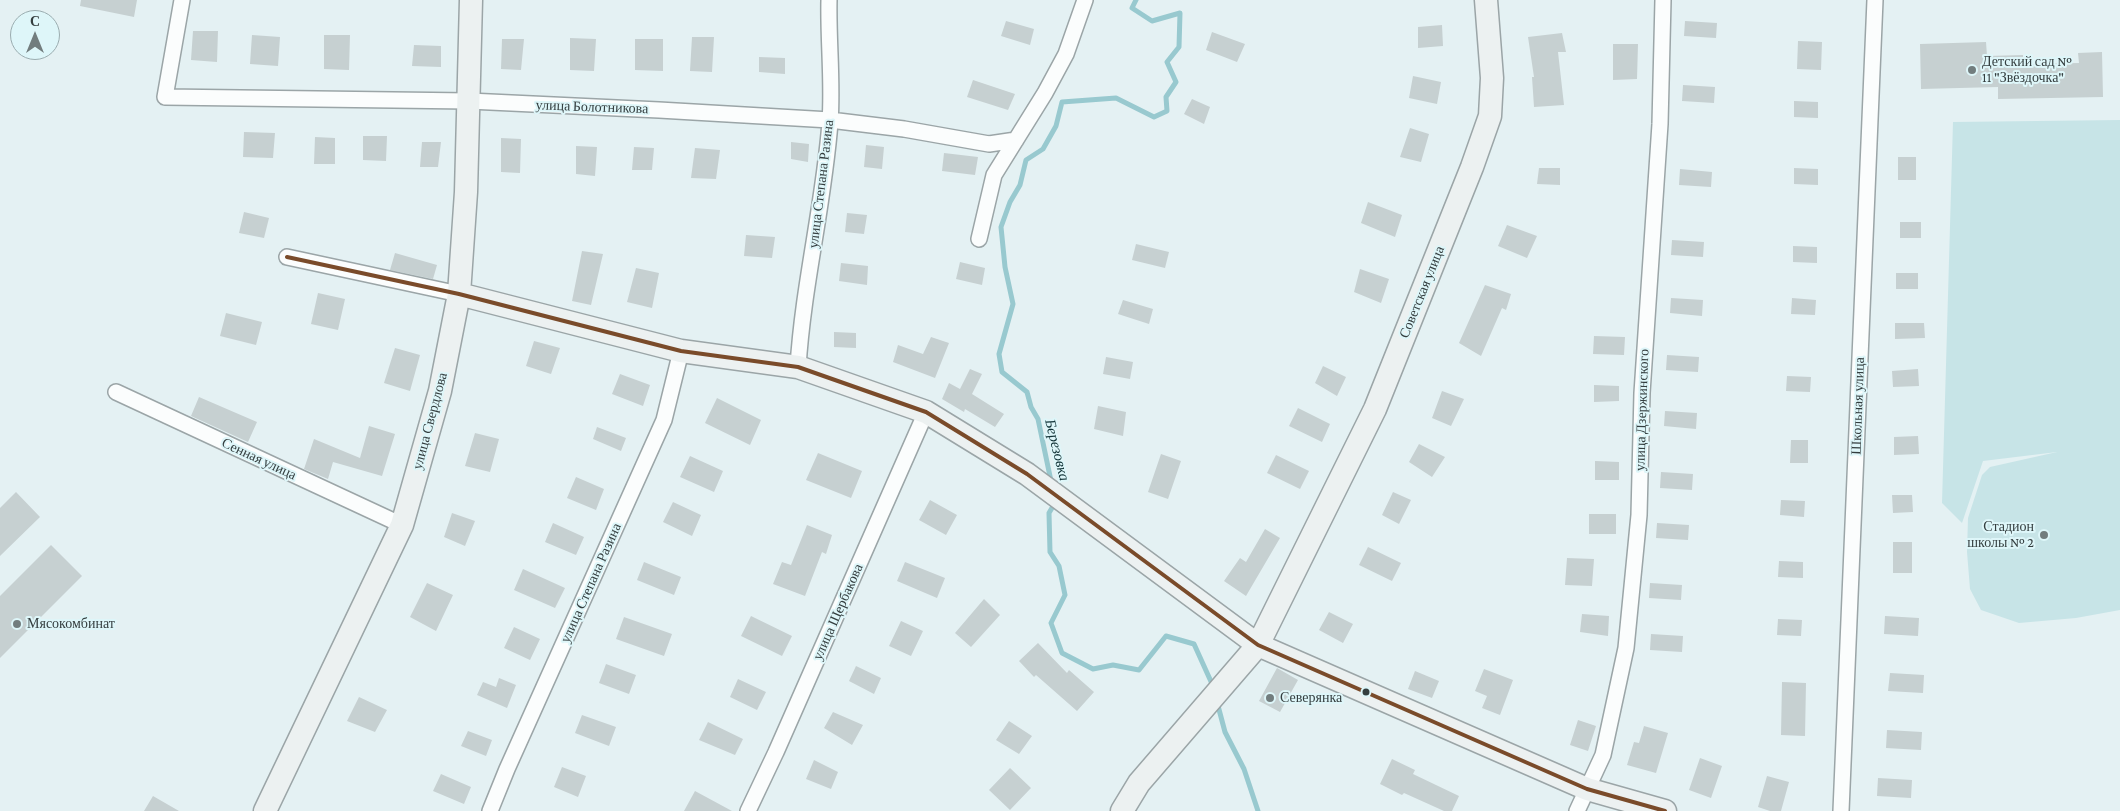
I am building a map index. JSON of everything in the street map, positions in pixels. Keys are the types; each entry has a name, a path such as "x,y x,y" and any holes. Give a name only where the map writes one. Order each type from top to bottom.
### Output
{"street":[{"name":"улица Болотникова","path":"182,0 165,97 469,100 830,120 904,129 988,144 1016,140"},
{"name":"улица Свердлова","path":"265,811 402,525 440,391 459,294 466,192 471,0"},
{"name":"улица Степана Разина","path":"798,367 800,326 819,219 830,120 829,0"},
{"path":"979,239 994,175 1045,93 1066,54 1085,0"},
{"name":"Советская улица","path":"1122,811 1139,783 1258,645 1376,409 1472,167 1490,116 1492,78 1486,0"},
{"name":"улица Дзержинского","path":"1577,811 1603,755 1626,648 1639,515 1642,393 1660,124 1663,0"},
{"name":"Школьная улица","path":"1841,811 1875,0"},
{"path":"287,257 459,294 681,351 798,367 926,412 1027,474 1258,645 1587,789 1665,811"},
{"name":"улица Степана Разина","path":"490,811 511,760 664,420 681,351"},
{"name":"Сенная улица","path":"116,392 402,525"},
{"name":"улица Щербакова","path":"748,811 776,752 926,412"}],"shaded area":[{"path":"2120,120 2120,610 2076,618 2019,623 1981,610 1970,589 1967,552 1968,518 1982,475 1990,467 2057,452 1983,461 1962,523 1942,503 1953,122"}],"building":[{"path":"81,0 137,0 134,17 80,6"},
{"path":"1006,21 1034,29 1030,45 1001,36"},
{"path":"1685,21 1717,23 1716,38 1684,36"},
{"path":"1442,25 1443,46 1418,48 1418,27"},
{"path":"193,31 218,31 217,62 191,60"},
{"path":"1212,32 1245,44 1237,62 1206,50"},
{"path":"1562,33 1566,52 1558,52 1564,105 1534,107 1532,77 1534,77 1528,37"},
{"path":"252,35 280,37 278,66 250,64"},
{"path":"324,35 350,35 349,70 324,69"},
{"path":"692,37 714,37 712,72 690,71"},
{"path":"570,38 596,39 594,71 570,70"},
{"path":"502,39 524,39 521,70 501,69"},
{"path":"635,39 663,39 663,71 635,70"},
{"path":"1798,41 1822,42 1821,70 1797,69"},
{"name":"Детский сад № 11 \"Звёздочка\"","path":"1986,42 1987,56 2023,55 2023,64 2079,63 2078,53 2102,52 2103,97 1998,99 1998,87 1921,89 1920,44"},
{"path":"1613,44 1638,44 1637,79 1613,80"},
{"path":"414,45 441,46 441,67 412,66"},
{"path":"759,57 785,58 785,74 759,72"},
{"path":"1413,76 1441,82 1437,104 1409,98"},
{"path":"973,80 1015,94 1008,110 967,97"},
{"path":"1683,85 1715,87 1714,103 1682,101"},
{"path":"1192,99 1210,107 1204,124 1184,114"},
{"path":"1794,101 1818,102 1818,118 1794,117"},
{"path":"1410,128 1429,134 1421,162 1400,157"},
{"path":"244,132 275,133 273,158 243,157"},
{"path":"363,136 387,136 386,161 363,160"},
{"path":"315,137 335,138 335,164 314,164"},
{"path":"501,138 521,139 520,173 501,172"},
{"path":"422,142 441,142 438,167 420,167"},
{"path":"791,142 809,144 808,162 791,159"},
{"path":"866,145 884,147 882,169 864,167"},
{"path":"576,146 597,147 595,176 576,174"},
{"path":"634,147 654,148 652,170 632,170"},
{"path":"695,148 720,150 716,179 691,178"},
{"path":"944,153 978,157 975,175 942,171"},
{"path":"1898,157 1916,157 1916,180 1898,180"},
{"path":"1539,168 1560,168 1560,185 1537,184"},
{"path":"1794,168 1818,169 1818,185 1794,184"},
{"path":"1680,169 1712,172 1711,187 1679,185"},
{"path":"1368,202 1402,215 1395,237 1361,223"},
{"path":"244,212 269,218 264,238 239,233"},
{"path":"847,213 867,215 864,234 845,232"},
{"path":"1900,222 1921,222 1921,238 1900,238"},
{"path":"1507,225 1537,236 1527,258 1498,246"},
{"path":"746,235 775,237 772,258 744,256"},
{"path":"1672,240 1704,242 1703,257 1671,255"},
{"path":"1136,244 1169,252 1165,268 1132,260"},
{"path":"1793,246 1817,247 1817,263 1793,262"},
{"path":"582,251 603,254 591,305 572,301"},
{"path":"395,253 437,265 433,279 390,270"},
{"path":"960,262 985,268 982,285 956,279"},
{"path":"841,263 868,266 867,285 839,281"},
{"path":"636,268 659,273 652,308 627,302"},
{"path":"1360,269 1389,279 1381,303 1354,292"},
{"path":"1896,273 1918,273 1918,289 1896,289"},
{"path":"1485,285 1511,294 1506,310 1502,308 1481,356 1459,343"},
{"path":"318,293 345,299 338,330 311,324"},
{"path":"1671,298 1703,300 1702,316 1670,313"},
{"path":"1792,298 1816,300 1815,315 1791,314"},
{"path":"1123,300 1153,309 1149,324 1118,314"},
{"path":"226,313 262,322 256,345 220,336"},
{"path":"1895,323 1924,323 1925,338 1895,339"},
{"path":"834,332 856,333 856,348 834,347"},
{"path":"1594,336 1625,337 1624,355 1593,354"},
{"path":"931,337 949,343 935,378 893,362 898,345 923,354"},
{"path":"534,341 560,348 551,374 526,366"},
{"path":"395,348 420,355 410,391 384,383"},
{"path":"1667,355 1699,357 1698,372 1666,370"},
{"path":"1106,357 1133,362 1130,379 1103,374"},
{"path":"1323,366 1346,377 1337,396 1315,383"},
{"path":"970,369 982,374 972,394 1004,414 995,427 965,409 964,412 942,399 949,383 960,389"},
{"path":"1918,369 1919,386 1893,387 1892,371"},
{"path":"620,374 650,385 643,406 612,394"},
{"path":"1787,376 1811,377 1810,392 1786,391"},
{"path":"1594,385 1619,386 1619,401 1594,402"},
{"path":"1442,391 1464,399 1451,426 1432,418"},
{"path":"199,397 257,422 248,442 191,416"},
{"path":"717,398 761,420 750,445 705,423"},
{"path":"1098,406 1126,412 1123,436 1094,429"},
{"path":"1298,408 1330,424 1322,442 1289,426"},
{"path":"1665,411 1697,413 1696,429 1664,426"},
{"path":"369,426 395,434 382,476 333,462 328,479 304,469 314,439 360,458"},
{"path":"597,427 626,438 621,451 593,439"},
{"path":"475,433 499,439 490,472 465,466"},
{"path":"1918,436 1919,454 1894,455 1894,437"},
{"path":"1791,440 1808,440 1808,463 1790,463"},
{"path":"1419,444 1445,457 1432,477 1409,462"},
{"path":"818,453 862,471 851,498 806,480"},
{"path":"1161,454 1181,461 1168,499 1148,492"},
{"path":"1276,455 1309,471 1300,489 1267,473"},
{"path":"690,456 723,471 714,492 680,477"},
{"path":"1595,461 1619,462 1619,480 1595,480"},
{"path":"1661,472 1693,474 1692,490 1660,488"},
{"path":"576,477 604,489 596,510 567,498"},
{"path":"16,492 40,517 0,556 0,508"},
{"path":"1393,492 1411,500 1399,524 1382,515"},
{"path":"1892,495 1912,495 1913,512 1893,513"},
{"path":"930,500 957,515 946,535 919,520"},
{"path":"1781,500 1805,501 1804,517 1780,515"},
{"path":"673,502 701,515 692,536 663,522"},
{"path":"452,513 475,521 465,546 444,537"},
{"path":"1589,514 1616,514 1616,534 1589,534"},
{"path":"553,523 584,537 576,555 545,542"},
{"path":"1657,523 1689,525 1688,540 1656,538"},
{"path":"807,525 832,535 826,554 822,552 805,596 773,584 782,562 791,565"},
{"path":"1265,529 1280,538 1246,596 1224,581 1240,558 1246,562"},
{"path":"1893,542 1912,542 1912,573 1893,573"},
{"name":"Мясокомбинат","path":"51,545 82,576 0,658 0,596"},
{"path":"1368,547 1401,563 1392,581 1359,565"},
{"path":"1567,558 1594,559 1592,586 1565,585"},
{"path":"1779,561 1803,562 1803,578 1778,577"},
{"path":"644,562 681,577 674,595 637,580"},
{"path":"905,562 945,578 937,598 897,581"},
{"path":"523,569 565,588 555,608 514,590"},
{"path":"427,583 453,595 436,631 410,617"},
{"path":"1650,583 1682,585 1681,600 1649,598"},
{"path":"984,599 1000,615 971,647 955,633"},
{"path":"1329,612 1353,624 1343,643 1319,630"},
{"path":"1582,614 1609,616 1608,636 1580,632"},
{"path":"751,616 792,636 782,656 741,636"},
{"path":"1885,616 1919,618 1918,636 1884,634"},
{"path":"624,617 672,634 664,656 616,639"},
{"path":"1778,619 1802,620 1801,636 1777,635"},
{"path":"901,621 923,631 911,656 889,646"},
{"path":"514,627 540,639 530,660 504,648"},
{"path":"1651,634 1683,636 1682,652 1650,650"},
{"path":"1038,643 1067,673 1069,670 1094,692 1077,711 1036,675 1034,677 1019,661"},
{"path":"606,664 636,675 629,694 599,683"},
{"path":"856,666 881,678 874,694 849,681"},
{"path":"1277,668 1298,680 1280,712 1259,701"},
{"path":"1484,669 1513,680 1500,715 1482,708 1487,696 1475,691"},
{"path":"1415,671 1439,681 1432,698 1408,689"},
{"path":"1890,673 1924,675 1923,693 1888,691"},
{"path":"499,678 516,685 507,708 477,695 483,682 496,687"},
{"path":"738,679 766,692 757,710 730,697"},
{"path":"1782,682 1806,683 1805,736 1781,735"},
{"path":"359,697 387,710 375,732 347,721"},
{"path":"833,712 863,725 852,745 824,728"},
{"path":"582,715 616,727 609,746 575,733"},
{"path":"1578,720 1596,726 1588,751 1570,745"},
{"path":"1009,721 1032,736 1019,754 996,740"},
{"path":"708,722 743,739 735,755 699,740"},
{"path":"1644,726 1668,733 1656,773 1627,765 1634,742 1639,743"},
{"path":"1887,730 1922,732 1921,750 1886,748"},
{"path":"468,731 492,740 486,756 461,746"},
{"path":"1700,758 1722,766 1711,798 1689,790"},
{"path":"1392,759 1415,770 1413,774 1459,796 1452,811 1444,811 1404,793 1402,795 1380,784"},
{"path":"814,760 838,772 831,789 806,779"},
{"path":"562,767 586,776 578,797 554,787"},
{"path":"1010,768 1031,788 1010,810 989,790"},
{"path":"441,774 471,787 464,804 433,791"},
{"path":"1767,776 1789,782 1781,811 1770,811 1758,807"},
{"path":"1878,778 1912,780 1911,798 1877,796"},
{"path":"695,791 732,811 684,811"},
{"path":"153,796 179,811 144,811"}],"waterway":[{"name":"Березовка","path":"1051,481 1038,419 1031,407 1027,392 1002,372 999,354 1013,304 1005,267 1001,227 1010,202 1020,185 1026,160 1043,149 1056,126 1062,102 1116,98 1154,117 1167,111 1166,97 1176,82 1167,62 1179,47 1180,13 1152,21 1132,8 1136,0"},
{"name":"Березовка","path":"1056,501 1049,513 1050,552 1059,566 1065,595 1051,623 1062,653 1093,669 1113,665 1139,670 1166,636 1194,644 1213,686"},
{"name":"Березовка","path":"1217,702 1225,732 1244,769 1258,811"}],"transit line":[{"path":"287,257 459,294 681,351 798,367 926,412 1027,474 1258,645 1587,789 1665,811"}],"place":[{"name":"Детский сад № 11 \"Звёздочка\"","path":"1972,70"},
{"name":"Стадион школы № 2","path":"2044,535"},
{"name":"Мясокомбинат","path":"17,624"},
{"name":"Северянка","path":"1270,698"}]}
